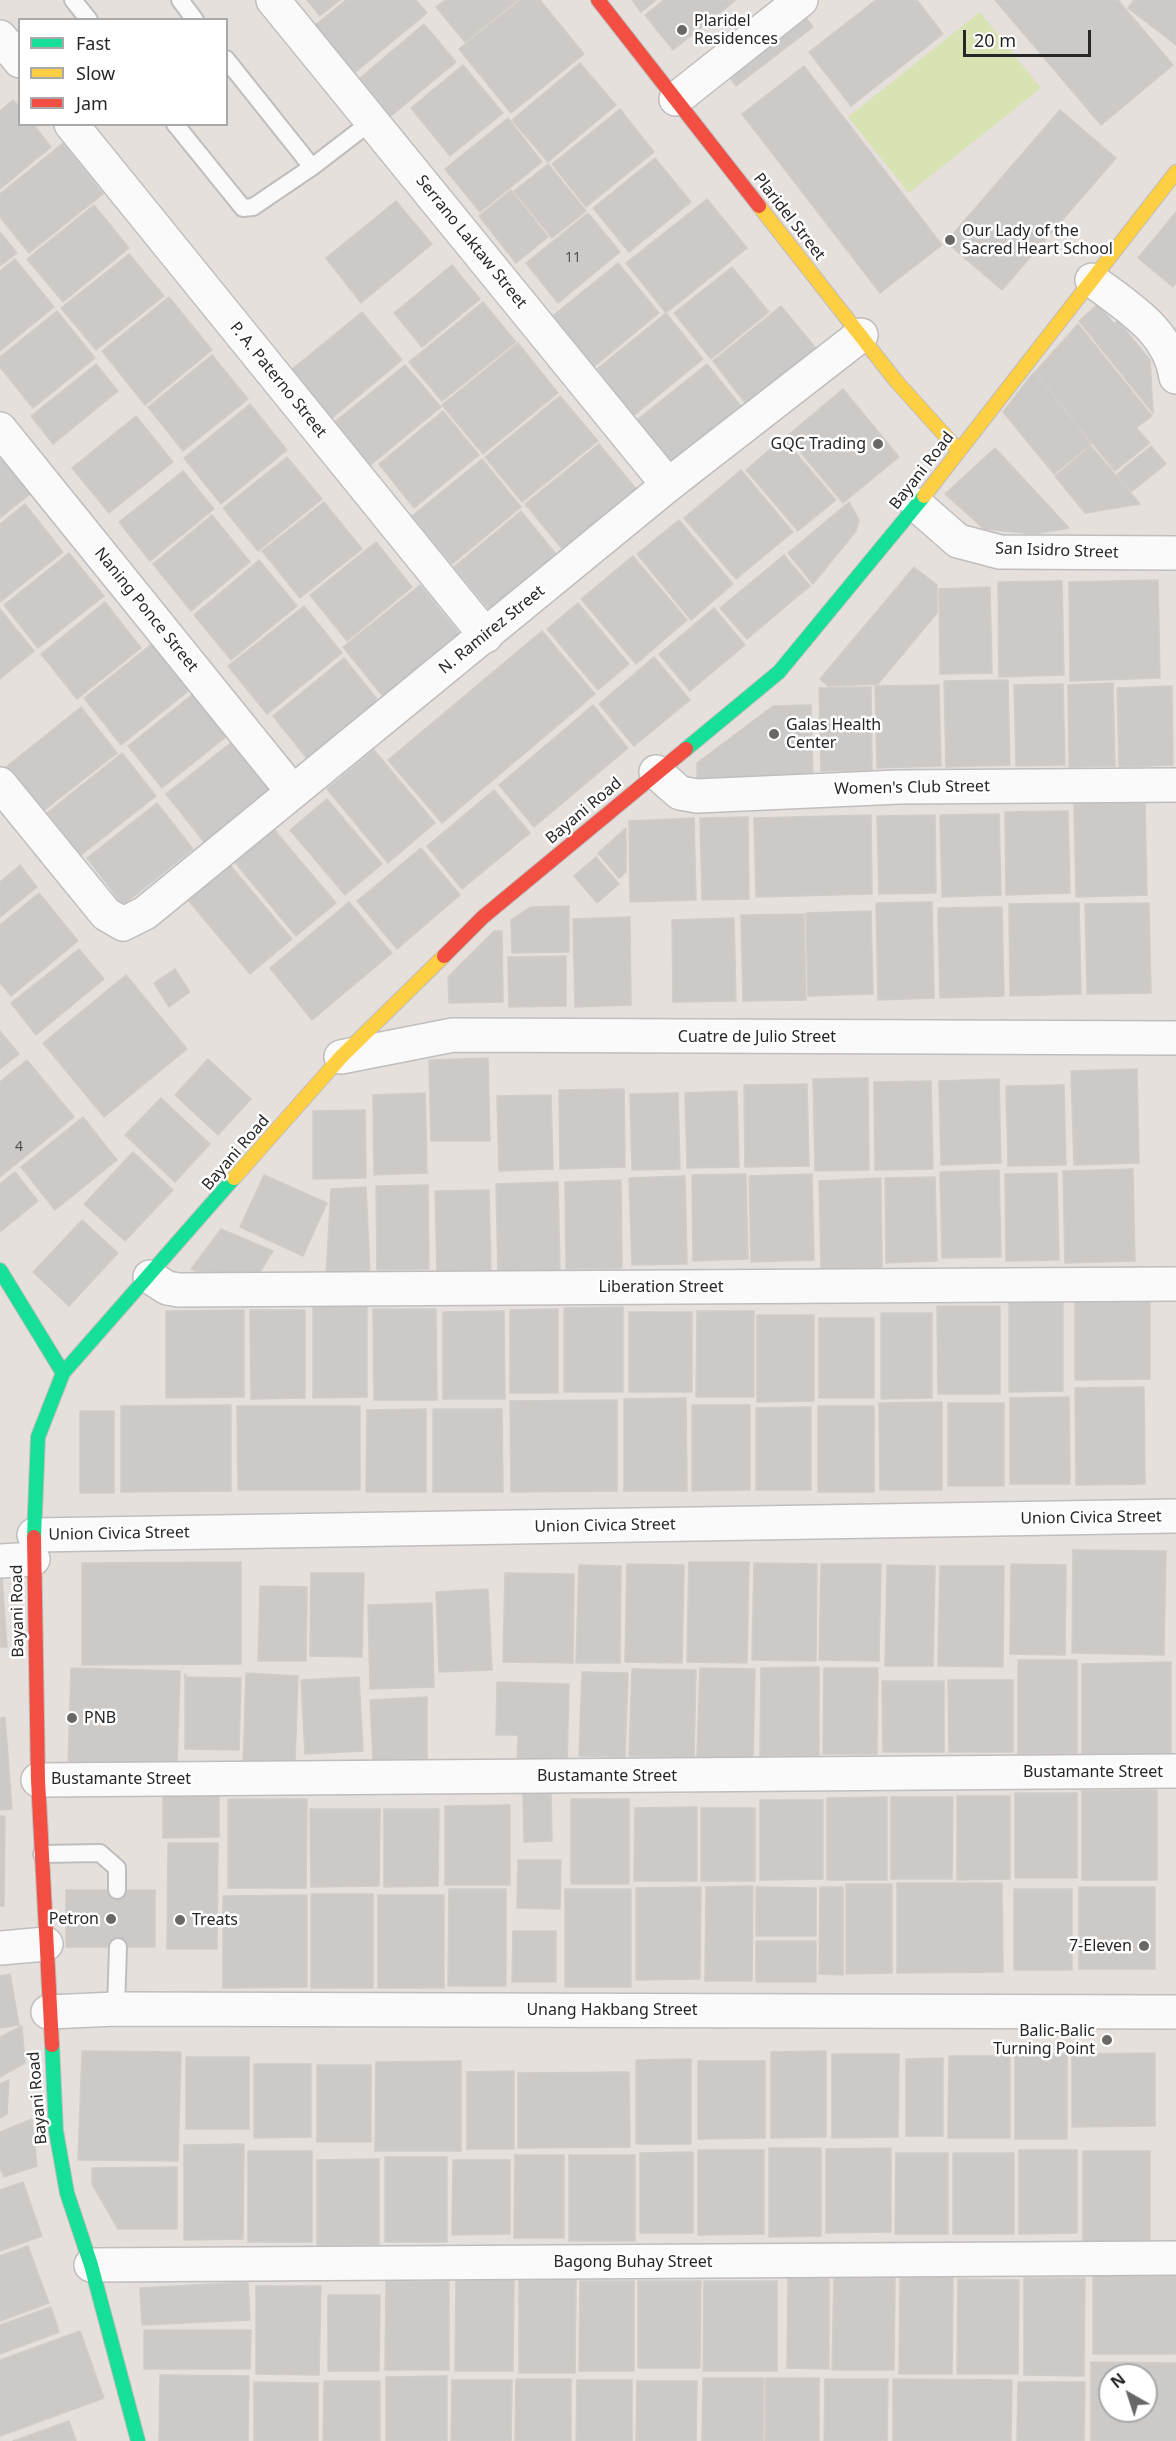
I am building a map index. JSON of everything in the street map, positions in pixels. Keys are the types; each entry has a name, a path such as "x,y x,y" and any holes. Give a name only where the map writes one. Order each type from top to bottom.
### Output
{"street":[{"name":"Serrano Laktaw Street","path":"273,0 668,485"},
{"name":"Plaridel Street","path":"598,0 896,381 959,451"},
{"path":"676,99 801,0"},
{"path":"0,37 18,60"},
{"name":"P. A. Paterno Street","path":"73,126 486,636"},
{"name":"Bayani Road","path":"138,2441 91,2265 67,2193 56,2131 48,2012 39,1780 34,1547 38,1437 63,1373 150,1277 341,1057 483,917 779,672 917,505 1176,172"},
{"path":"1092,280 1145,321 1157,334 1174,363 1176,377"},
{"name":"N. Ramirez Street","path":"0,784 106,914 123,924 145,913 668,485 861,335"},
{"name":"Naning Ponce Street","path":"0,429 293,792"},
{"name":"San Isidro Street","path":"917,505 958,541 1000,552 1176,553"},
{"name":"Women's Club Street","path":"656,772 680,793 697,796 899,787 1176,785"},
{"name":"Cuatre de Julio Street","path":"341,1057 453,1035 1176,1038"},
{"path":"0,1270 63,1373"},
{"name":"Liberation Street","path":"150,1277 167,1288 179,1290 1176,1284"},
{"name":"Union Civica Street","path":"0,1561 34,1547 1176,1516"},
{"name":"Bustamante Street","path":"39,1780 1176,1771"},
{"path":"0,1948 46,1944"},
{"name":"Unang Hakbang Street","path":"48,2012 116,2009 1176,2012"},
{"name":"Bagong Buhay Street","path":"91,2265 1176,2258"}],"lane":[{"path":"73,0 87,18"},
{"path":"180,0 194,18"},
{"path":"228,62 312,167"},
{"path":"177,126 243,208 252,207 312,167 372,121"},
{"path":"42,1854 100,1853 117,1868 117,1890"},
{"path":"116,2009 118,1947"}],"green space":[{"path":"980,12 1041,88 909,193 848,117"}],"building":[{"path":"307,0 340,0 320,16"},
{"path":"346,0 416,0 427,13 352,75 313,27"},
{"path":"445,0 517,0 465,42 436,7"},
{"path":"520,0 540,0 584,54 511,113 459,49"},
{"path":"632,0 656,0 641,12"},
{"path":"664,0 736,0 673,50 645,15"},
{"path":"876,0 917,0 943,34 851,106 809,52"},
{"path":"995,0 1118,0 1173,65 1101,125"},
{"path":"1134,0 1176,0 1176,45 1128,8"},
{"path":"797,6 813,27 736,86 720,64"},
{"path":"424,24 456,62 391,116 360,78"},
{"path":"580,63 616,105 548,162 512,120"},
{"path":"463,65 503,113 450,156 411,108"},
{"path":"804,66 942,245 880,293 742,114"},
{"path":"13,100 18,106 18,126 35,126 51,147 0,189 0,111"},
{"path":"620,109 654,152 586,207 552,164"},
{"path":"1060,110 1116,158 1002,290 946,242"},
{"path":"508,118 542,162 480,212 445,169"},
{"path":"63,143 103,194 29,253 0,217 0,194"},
{"path":"655,158 691,202 629,252 593,208"},
{"path":"548,164 586,211 552,238 514,191"},
{"path":"511,190 548,237 516,263 479,216"},
{"path":"707,199 747,248 666,313 626,263"},
{"path":"396,201 432,244 361,303 326,258"},
{"path":"94,205 129,248 63,302 27,259"},
{"path":"1176,212 1176,283 1173,287 1138,258"},
{"path":"588,213 620,252 558,303 526,263"},
{"path":"0,232 17,253 0,266"},
{"path":"129,254 164,296 96,350 61,308"},
{"path":"15,259 54,307 0,351 0,271"},
{"path":"618,263 659,313 591,369 550,318"},
{"path":"452,265 480,299 422,347 394,313"},
{"path":"732,267 769,312 711,359 674,313"},
{"path":"169,297 212,350 145,405 102,351"},
{"path":"483,302 516,342 442,401 409,362"},
{"path":"1098,304 1114,324 1118,321 1150,360 1153,413 1079,321"},
{"path":"781,306 819,352 749,408 713,361"},
{"path":"57,311 95,358 33,408 0,367 0,357"},
{"path":"362,312 402,360 331,419 291,370"},
{"path":"666,313 703,359 633,416 597,369"},
{"path":"1078,324 1152,416 1136,428 1150,443 1115,471 1035,372"},
{"path":"518,343 558,393 483,454 442,405"},
{"path":"212,355 248,399 183,451 148,407"},
{"path":"96,364 118,391 53,444 31,416"},
{"path":"707,364 744,410 674,466 637,420"},
{"path":"405,365 441,407 367,468 332,424"},
{"path":"1034,372 1091,444 1054,474 1003,412"},
{"path":"843,389 899,457 843,503 787,436"},
{"path":"560,396 598,441 522,502 485,457"},
{"path":"250,404 287,450 221,504 184,458"},
{"path":"443,411 479,455 414,508 379,464"},
{"path":"136,416 173,462 109,513 72,468"},
{"path":"783,438 836,500 798,531 746,470"},
{"path":"599,444 642,496 568,556 525,504"},
{"path":"1091,446 1140,504 1085,513 1055,476"},
{"path":"1151,446 1166,464 1131,492 1117,474"},
{"path":"995,448 1069,528 1035,534 984,529 945,494"},
{"path":"0,456 30,494 0,518"},
{"path":"287,457 322,499 258,551 223,508"},
{"path":"482,459 521,507 452,564 412,516"},
{"path":"741,470 793,532 736,579 684,518"},
{"path":"183,471 214,509 150,561 119,522"},
{"path":"324,502 362,549 300,598 262,551"},
{"path":"849,502 859,520 856,531 813,584 788,553"},
{"path":"25,504 63,552 0,602 0,524"},
{"path":"521,511 559,558 492,613 454,567"},
{"path":"212,515 250,562 191,611 153,564"},
{"path":"679,520 733,584 691,620 637,554"},
{"path":"376,542 412,587 347,641 310,595"},
{"path":"69,553 104,596 38,648 4,605"},
{"path":"784,555 810,586 747,639 720,608"},
{"path":"633,556 687,620 636,664 581,599"},
{"path":"259,560 297,606 231,660 194,615"},
{"path":"914,567 937,585 937,613 878,684 828,686 820,679"},
{"path":"1158,580 1160,678 1070,681 1069,582"},
{"path":"1062,581 1064,675 999,677 998,582"},
{"path":"420,585 463,638 386,700 343,647"},
{"path":"990,587 992,673 940,674 939,589"},
{"path":"105,602 141,648 77,699 41,654"},
{"path":"578,603 629,664 598,690 547,629"},
{"path":"304,606 342,653 267,714 228,666"},
{"path":"714,608 745,645 690,691 659,654"},
{"path":"0,609 34,651 0,679"},
{"path":"542,631 595,694 442,823 388,760"},
{"path":"153,643 191,689 121,745 84,698"},
{"path":"654,657 690,700 634,746 599,704"},
{"path":"344,658 380,703 309,761 273,716"},
{"path":"1008,680 1010,765 946,767 944,681"},
{"path":"1113,683 1115,766 1069,767 1068,685"},
{"path":"1063,684 1065,765 1016,766 1014,685"},
{"path":"939,685 941,766 877,768 875,686"},
{"path":"1172,686 1173,765 1119,767 1117,688"},
{"path":"871,687 872,770 821,771 819,688"},
{"path":"193,694 227,736 162,788 128,746"},
{"path":"593,705 628,748 534,827 499,785"},
{"name":"Galas Health Center","path":"811,705 813,780 697,782 697,763 773,706"},
{"path":"81,707 117,753 42,812 6,767"},
{"path":"233,741 271,789 204,842 166,794"},
{"path":"374,750 435,823 388,863 327,789"},
{"path":"122,753 156,796 81,855 47,813"},
{"path":"494,790 530,833 462,889 427,846"},
{"path":"327,799 382,864 345,895 290,830"},
{"path":"1145,802 1147,895 1076,897 1074,804"},
{"path":"157,803 193,849 123,905 87,858"},
{"path":"1068,811 1070,893 1006,895 1005,812"},
{"path":"999,814 1001,895 942,897 940,815"},
{"path":"871,815 872,894 756,897 754,818"},
{"path":"935,815 936,893 879,894 877,816"},
{"path":"748,817 749,899 702,900 700,818"},
{"path":"694,818 696,900 630,902 629,821"},
{"path":"272,827 336,903 296,936 233,860"},
{"path":"626,828 626,872 619,878 598,853"},
{"path":"421,848 460,895 397,949 357,901"},
{"path":"596,857 619,884 597,903 574,876"},
{"path":"20,865 37,887 0,917 0,882"},
{"path":"230,865 292,939 250,974 188,900"},
{"path":"39,893 78,941 11,996 0,983 0,925"},
{"path":"349,902 392,953 312,1020 270,968"},
{"path":"932,902 934,998 878,1000 876,903"},
{"path":"1079,903 1081,994 1010,996 1009,904"},
{"path":"1149,903 1151,993 1087,994 1085,904"},
{"path":"569,906 569,952 512,953 511,920 531,907"},
{"path":"1002,907 1004,996 940,998 938,908"},
{"path":"871,911 873,994 808,996 806,913"},
{"path":"804,914 806,1000 743,1001 741,915"},
{"path":"630,917 631,1005 575,1007 573,919"},
{"path":"734,918 736,1001 673,1002 672,920"},
{"path":"494,931 502,931 503,1002 449,1003 448,977"},
{"path":"79,949 104,979 36,1035 11,1003"},
{"path":"566,956 566,1006 509,1007 508,957"},
{"path":"175,969 190,992 169,1007 154,983"},
{"path":"126,975 187,1049 104,1117 43,1043"},
{"path":"0,1031 19,1054 0,1069"},
{"path":"488,1058 490,1141 431,1141 429,1060"},
{"path":"208,1059 251,1099 218,1135 175,1095"},
{"path":"27,1060 74,1117 0,1177 0,1082"},
{"path":"1137,1069 1139,1163 1074,1165 1071,1071"},
{"path":"868,1078 869,1170 815,1171 813,1079"},
{"path":"999,1079 1001,1163 941,1165 939,1081"},
{"path":"931,1081 933,1169 875,1170 874,1082"},
{"path":"807,1084 809,1166 745,1167 744,1085"},
{"path":"1064,1085 1066,1165 1008,1166 1006,1086"},
{"path":"624,1089 625,1167 560,1169 559,1090"},
{"path":"737,1091 739,1167 687,1168 685,1093"},
{"path":"425,1093 427,1173 374,1175 373,1095"},
{"path":"678,1093 680,1169 632,1170 630,1094"},
{"path":"551,1095 553,1169 499,1171 497,1096"},
{"path":"161,1098 210,1144 175,1182 125,1135"},
{"path":"365,1110 366,1178 313,1179 313,1111"},
{"path":"83,1117 117,1160 55,1210 21,1167"},
{"path":"133,1152 173,1190 125,1241 84,1204"},
{"path":"1133,1169 1135,1261 1065,1263 1063,1171"},
{"path":"999,1170 1001,1257 942,1258 940,1172"},
{"path":"15,1172 38,1201 0,1232 0,1184"},
{"path":"1057,1173 1059,1260 1006,1261 1005,1174"},
{"path":"746,1174 748,1259 693,1261 692,1175"},
{"path":"812,1174 814,1260 751,1262 749,1176"},
{"path":"264,1175 327,1203 303,1256 240,1227"},
{"path":"685,1176 687,1264 632,1265 629,1178"},
{"path":"935,1177 937,1261 886,1263 885,1178"},
{"path":"881,1178 882,1267 821,1270 819,1181"},
{"path":"621,1180 622,1268 566,1269 565,1182"},
{"path":"558,1182 560,1272 498,1273 496,1184"},
{"path":"428,1185 429,1269 377,1270 376,1186"},
{"path":"366,1187 370,1274 326,1275 331,1189"},
{"path":"489,1190 491,1270 437,1272 435,1191"},
{"path":"82,1220 118,1253 69,1306 33,1272"},
{"path":"221,1229 273,1251 257,1277 209,1276 191,1269"},
{"path":"1150,1296 1150,1379 1075,1380 1075,1297"},
{"path":"1009,1300 1063,1300 1063,1391 1009,1392"},
{"path":"313,1304 367,1304 367,1397 313,1398"},
{"path":"937,1306 1000,1306 1000,1394 938,1394"},
{"path":"623,1307 623,1392 564,1392 564,1308"},
{"path":"373,1309 436,1309 437,1400 374,1400"},
{"path":"558,1309 558,1393 510,1393 510,1310"},
{"path":"244,1310 244,1397 166,1398 166,1311"},
{"path":"250,1310 305,1310 305,1398 251,1399"},
{"path":"504,1311 505,1399 443,1399 443,1312"},
{"path":"697,1311 754,1311 754,1397 696,1397"},
{"path":"629,1312 692,1312 692,1392 629,1392"},
{"path":"881,1313 932,1313 932,1398 881,1399"},
{"path":"757,1315 814,1315 814,1401 757,1402"},
{"path":"819,1318 874,1318 874,1398 819,1398"},
{"path":"1144,1387 1145,1484 1076,1485 1075,1388"},
{"path":"1069,1397 1070,1484 1010,1484 1010,1398"},
{"path":"686,1398 687,1491 624,1491 624,1399"},
{"path":"617,1400 617,1491 511,1492 510,1401"},
{"path":"942,1402 942,1490 880,1490 879,1403"},
{"path":"948,1403 1004,1403 1004,1486 948,1486"},
{"path":"231,1405 231,1491 121,1492 121,1406"},
{"path":"692,1405 750,1405 750,1490 692,1491"},
{"path":"237,1406 360,1406 360,1490 238,1490"},
{"path":"818,1406 874,1406 874,1492 818,1492"},
{"path":"811,1407 811,1490 756,1490 756,1408"},
{"path":"426,1409 426,1492 366,1492 367,1410"},
{"path":"433,1409 502,1409 503,1492 433,1492"},
{"path":"80,1411 114,1411 114,1493 80,1493"},
{"path":"1073,1550 1166,1551 1164,1655 1072,1653"},
{"path":"241,1562 241,1664 82,1665 82,1563"},
{"path":"689,1562 749,1562 747,1663 687,1662"},
{"path":"754,1563 817,1564 816,1661 752,1660"},
{"path":"627,1564 684,1565 682,1663 625,1662"},
{"path":"821,1564 881,1564 879,1661 819,1660"},
{"path":"1011,1564 1066,1565 1065,1655 1010,1654"},
{"path":"579,1565 621,1566 620,1663 576,1663"},
{"path":"887,1565 935,1566 933,1666 885,1666"},
{"path":"940,1566 1004,1566 1003,1667 938,1666"},
{"path":"311,1573 364,1573 362,1657 310,1656"},
{"path":"505,1573 574,1574 573,1663 503,1662"},
{"path":"2,1577 7,1647 0,1647 0,1578"},
{"path":"260,1586 307,1587 306,1661 258,1661"},
{"path":"488,1589 492,1670 439,1672 436,1592"},
{"path":"432,1603 434,1687 370,1689 368,1605"},
{"path":"1018,1660 1077,1660 1077,1753 1018,1754"},
{"path":"1171,1662 1171,1754 1082,1754 1082,1664"},
{"path":"819,1667 819,1755 760,1756 761,1668"},
{"path":"71,1668 180,1671 177,1767 68,1765"},
{"path":"700,1668 755,1669 753,1758 697,1757"},
{"path":"824,1668 878,1668 877,1754 823,1754"},
{"path":"632,1669 696,1670 694,1757 629,1756"},
{"path":"582,1672 628,1673 625,1757 579,1756"},
{"path":"246,1673 298,1676 295,1764 243,1763"},
{"path":"185,1674 187,1677 241,1678 239,1750 185,1749"},
{"path":"359,1677 363,1751 305,1754 301,1680"},
{"path":"948,1680 1013,1680 1013,1752 949,1752"},
{"path":"882,1681 944,1681 944,1752 883,1752"},
{"path":"497,1682 569,1684 567,1768 517,1767 518,1735 496,1735"},
{"path":"427,1697 427,1775 374,1777 370,1700"},
{"path":"5,1717 12,1809 0,1810 0,1718"},
{"path":"1157,1790 1157,1880 1082,1880 1082,1791"},
{"path":"523,1793 551,1793 552,1841 524,1842"},
{"path":"1015,1793 1077,1793 1077,1878 1015,1878"},
{"path":"163,1794 219,1794 219,1837 163,1838"},
{"path":"957,1796 1010,1796 1010,1879 957,1880"},
{"path":"887,1797 887,1880 827,1880 827,1798"},
{"path":"891,1797 953,1797 952,1879 891,1879"},
{"path":"228,1799 307,1799 306,1888 228,1888"},
{"path":"571,1799 629,1799 629,1884 571,1884"},
{"path":"760,1800 823,1800 823,1879 760,1880"},
{"path":"510,1805 510,1885 445,1885 445,1806"},
{"path":"697,1807 697,1881 634,1881 635,1808"},
{"path":"701,1808 755,1808 755,1881 701,1881"},
{"path":"310,1809 380,1809 379,1886 311,1887"},
{"path":"384,1809 439,1809 438,1886 384,1887"},
{"path":"0,1816 5,1816 4,1906 0,1906"},
{"path":"168,1843 218,1843 217,1949 167,1949"},
{"path":"518,1860 561,1860 560,1909 517,1908"},
{"path":"897,1883 1002,1883 1003,1972 897,1973"},
{"path":"846,1884 892,1884 892,1973 846,1974"},
{"path":"753,1886 752,1981 705,1981 706,1887"},
{"path":"701,1887 700,1979 636,1980 636,1888"},
{"path":"756,1887 816,1888 816,1936 756,1936"},
{"path":"820,1887 843,1887 843,1975 819,1974"},
{"path":"1079,1887 1155,1887 1155,1969 1079,1969"},
{"path":"449,1889 506,1889 506,1986 448,1986"},
{"path":"565,1889 631,1889 631,1987 565,1987"},
{"path":"1014,1889 1072,1889 1072,1970 1014,1970"},
{"name":"Petron","path":"66,1890 155,1890 155,1947 66,1947"},
{"path":"311,1894 373,1894 373,1988 311,1988"},
{"path":"307,1895 307,1987 223,1988 223,1896"},
{"path":"378,1895 444,1895 444,1988 378,1988"},
{"path":"513,1931 556,1931 556,1982 512,1982"},
{"path":"756,1941 816,1941 816,1982 756,1982"},
{"path":"10,1974 19,2025 0,2028 0,1976"},
{"path":"22,2026 25,2063 0,2077 0,2037"},
{"path":"82,2051 181,2052 178,2161 78,2160"},
{"path":"826,2051 826,2137 771,2138 771,2052"},
{"path":"1155,2053 1155,2126 1072,2127 1072,2054"},
{"path":"832,2054 899,2054 898,2137 832,2138"},
{"path":"1015,2054 1067,2054 1067,2139 1015,2139"},
{"path":"949,2056 1010,2056 1010,2138 948,2138"},
{"path":"186,2057 249,2057 249,2129 186,2129"},
{"path":"943,2058 943,2136 906,2136 906,2059"},
{"path":"691,2059 691,2144 636,2144 636,2060"},
{"path":"461,2061 461,2151 375,2151 376,2062"},
{"path":"698,2061 765,2061 765,2138 698,2139"},
{"path":"254,2064 311,2064 311,2137 254,2138"},
{"path":"317,2065 371,2065 371,2142 317,2142"},
{"path":"514,2071 514,2149 467,2149 467,2072"},
{"path":"629,2072 630,2147 518,2148 518,2073"},
{"path":"9,2080 7,2114 0,2118 0,2084"},
{"path":"32,2119 37,2166 4,2177 0,2168 0,2132"},
{"path":"244,2144 243,2239 184,2240 184,2145"},
{"path":"769,2148 821,2148 821,2236 769,2237"},
{"path":"891,2148 891,2232 826,2233 826,2149"},
{"path":"698,2150 764,2150 764,2234 698,2235"},
{"path":"1019,2150 1077,2150 1077,2233 1019,2234"},
{"path":"248,2151 312,2151 312,2242 248,2242"},
{"path":"1083,2151 1150,2151 1150,2246 1083,2247"},
{"path":"693,2152 693,2233 640,2233 640,2153"},
{"path":"896,2153 948,2153 948,2234 895,2234"},
{"path":"953,2153 1014,2153 1014,2234 953,2234"},
{"path":"515,2155 564,2155 564,2238 514,2238"},
{"path":"569,2155 635,2155 635,2241 569,2241"},
{"path":"385,2157 447,2157 447,2242 385,2242"},
{"path":"379,2159 379,2245 317,2245 317,2160"},
{"path":"453,2160 510,2160 510,2234 452,2235"},
{"path":"177,2167 177,2229 118,2229 92,2184 92,2168"},
{"path":"23,2182 42,2236 0,2251 0,2190"},
{"path":"28,2246 49,2303 0,2321 0,2256"},
{"path":"1093,2271 1176,2271 1176,2354 1093,2354"},
{"path":"788,2275 829,2275 829,2369 787,2368"},
{"path":"834,2275 895,2276 894,2370 832,2370"},
{"path":"900,2277 953,2277 952,2374 899,2374"},
{"path":"456,2278 514,2279 513,2371 455,2371"},
{"path":"1024,2278 1085,2278 1084,2376 1024,2375"},
{"path":"576,2279 575,2373 519,2373 519,2280"},
{"path":"958,2279 1019,2280 1018,2374 957,2374"},
{"path":"386,2281 449,2281 449,2370 385,2370"},
{"path":"580,2281 634,2281 634,2371 579,2371"},
{"path":"638,2281 701,2281 700,2368 638,2368"},
{"path":"704,2281 777,2281 777,2371 703,2371"},
{"path":"248,2282 250,2320 142,2325 140,2288"},
{"path":"256,2286 321,2286 319,2375 256,2374"},
{"path":"328,2295 380,2295 379,2371 328,2371"},
{"path":"51,2307 59,2332 0,2354 0,2325"},
{"path":"144,2330 251,2330 250,2369 144,2369"},
{"path":"80,2331 104,2398 0,2436 0,2360"},
{"path":"1091,2362 1176,2363 1176,2441 1091,2441"},
{"path":"160,2375 249,2376 248,2441 159,2441"},
{"path":"447,2376 447,2441 386,2441 386,2377"},
{"path":"703,2378 764,2378 763,2441 702,2441"},
{"path":"766,2378 819,2378 819,2441 765,2441"},
{"path":"516,2379 571,2379 571,2441 515,2441"},
{"path":"825,2379 888,2379 887,2441 824,2441"},
{"path":"893,2379 1012,2380 1011,2441 893,2441"},
{"path":"452,2380 512,2380 511,2441 451,2441"},
{"path":"577,2380 632,2380 632,2441 576,2441"},
{"path":"324,2381 380,2381 380,2441 323,2441"},
{"path":"637,2381 697,2381 696,2441 636,2441"},
{"path":"254,2382 318,2383 318,2441 254,2441"},
{"path":"1018,2382 1085,2382 1084,2441 1017,2441"},
{"path":"69,2421 76,2441 13,2441"}],"traffic: fast":[{"path":"686,749 779,672 924,496"},
{"path":"34,1537 38,1437 63,1373 234,1178"},
{"path":"0,1270 63,1373"},
{"path":"52,2045 56,2131 67,2193 91,2265 138,2441"}],"traffic: slow":[{"path":"924,496 1176,172"},
{"path":"759,206 896,381 959,451"},
{"path":"234,1178 341,1057 444,956"}],"traffic: jam":[{"path":"598,0 759,206"},
{"path":"444,956 483,917 686,749"},
{"path":"34,1537 38,1780 52,2045"}],"place":[{"name":"Plaridel Residences","path":"682,30"},
{"name":"Our Lady of the Sacred Heart School","path":"950,240"},
{"name":"GQC Trading","path":"878,444"},
{"name":"Galas Health Center","path":"774,734"},
{"name":"PNB","path":"72,1718"},
{"name":"Petron","path":"111,1919"},
{"name":"Treats","path":"180,1920"},
{"name":"7-Eleven","path":"1144,1946"},
{"name":"Balic-Balic Turning Point","path":"1107,2040"}]}
